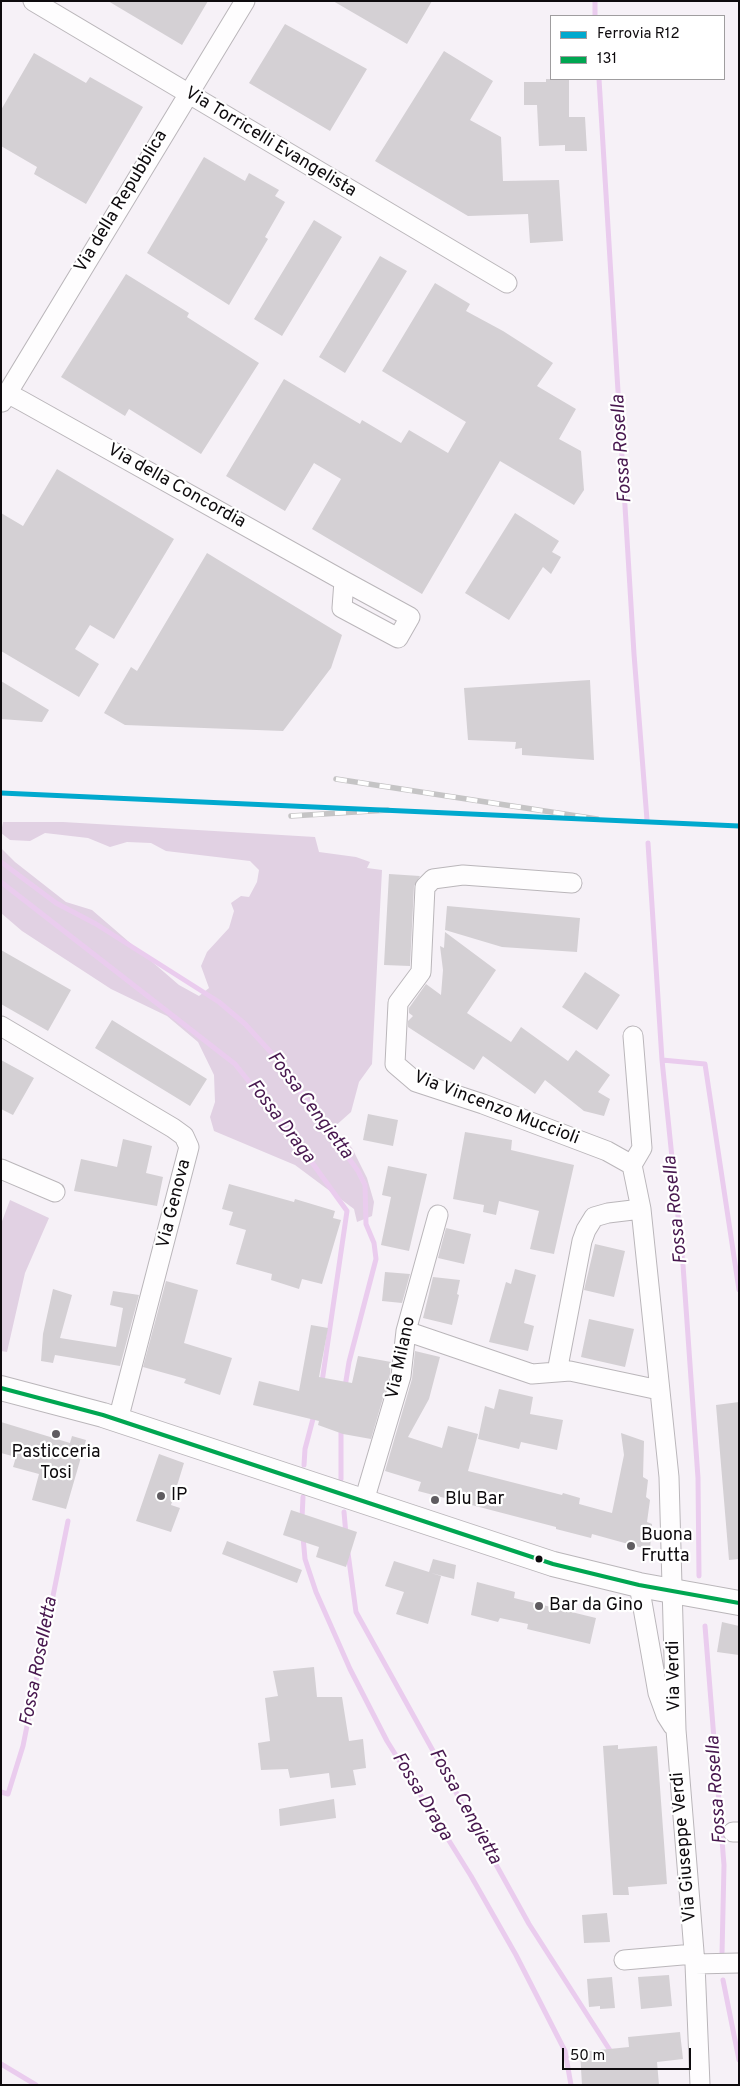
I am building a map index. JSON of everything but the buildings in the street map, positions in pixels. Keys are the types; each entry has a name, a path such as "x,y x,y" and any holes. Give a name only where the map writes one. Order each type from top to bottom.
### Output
{"main road":[{"path":"1,1388 118,1420 553,1564 639,1585 739,1603"}],"street":[{"name":"Via Torricelli Evangelista","path":"33,1 508,283"},
{"name":"Via della Repubblica","path":"4,398 245,1"},
{"name":"Via della Concordia","path":"4,398 344,580"},
{"name":"Via Vincenzo Muccioli","path":"572,883 463,875 433,879 425,887 421,972 398,1003 395,1064 416,1082 483,1104 607,1151 632,1165"},
{"name":"Via Genova","path":"1,1026 173,1128 184,1136 188,1146 118,1420"},
{"path":"633,1036 642,1148 632,1165 641,1209 669,1477 674,1591"},
{"path":"1,1169 55,1192"},
{"path":"557,1372 582,1241 586,1230 594,1217 608,1213 641,1209"},
{"name":"Via Milano","path":"364,1501 401,1376 406,1331 438,1215"},
{"path":"406,1331 532,1374 570,1371 659,1390"},
{"name":"Via Verdi","path":"639,1585 658,1693 666,1715 676,1730"},
{"name":"Via Verdi","path":"674,1591 676,1730"},
{"name":"Via Giuseppe Verdi","path":"676,1730 694,1959 700,2085"},
{"path":"624,1960 694,1959 739,1963"}],"shaded area":[{"path":"3,822 63,822 315,837 319,852 356,857 370,862 367,868 382,870 372,1064 359,1082 351,1112 333,1128 352,1148 367,1178 374,1202 372,1216 357,1222 354,1209 295,1165 214,1131 210,1117 215,1102 214,1075 198,1042 167,1016 111,989 22,931 1,913 1,848 15,862 66,902 92,910 179,985 199,996 209,988 201,966 207,952 229,928 234,911 231,903 241,896 249,897 257,882 259,870 250,861 166,851 151,843 127,842 110,847 88,838 45,833 30,841 10,840 1,833"},
{"path":"10,1200 49,1218 25,1273 7,1352 1,1351 1,1224"}],"waterway":[{"name":"Fossa Rosella","path":"595,1 595,15"},
{"name":"Fossa Rosella","path":"599,80 634,654 647,820"},
{"name":"Fossa Rosella","path":"648,843 662,1060 683,1265 698,1478 699,1576"},
{"name":"Fossa Cengietta","path":"1,862 56,903 96,924 219,1002 245,1024 277,1059 358,1171 365,1185 366,1224 374,1243 376,1259 349,1362 345,1387"},
{"name":"Fossa Draga","path":"1,882 235,1064 295,1139 347,1211 322,1382"},
{"path":"662,1060 705,1064 739,1290"},
{"name":"Fossa Draga","path":"304,1465 305,1449 314,1415"},
{"name":"Fossa Cengietta","path":"341,1427 341,1479"},
{"name":"Fossa Draga","path":"302,1518 303,1497"},
{"name":"Fossa Cengietta","path":"344,1512 346,1535"},
{"name":"Fossa Roselletta","path":"1,1792 8,1794 23,1746 68,1521"},
{"name":"Fossa Draga","path":"303,1537 305,1559 316,1592 350,1669 387,1741 471,1876 516,1955 565,2051 571,2085"},
{"name":"Fossa Cengietta","path":"348,1553 356,1612 529,1924 613,2055"},
{"name":"Fossa Rosella","path":"705,1626 724,1865 722,1954"},
{"name":"Fossa Rosella","path":"723,1980 739,2060"},
{"path":"1,2064 36,2085"}],"railway":[{"path":"336,779 597,819"},
{"path":"291,816 388,810"}],"rail line":[{"name":"R12","path":"1,793 739,826"}],"transit line":[{"name":"131","path":"1,1388 103,1415 553,1564 639,1585 739,1603"}],"place":[{"name":"Pasticceria Tosi","path":"56,1434"},
{"name":"IP","path":"161,1496"},
{"name":"Blu Bar","path":"435,1500"},
{"name":"Buona Frutta","path":"631,1546"},
{"name":"Bar da Gino","path":"539,1606"}]}
